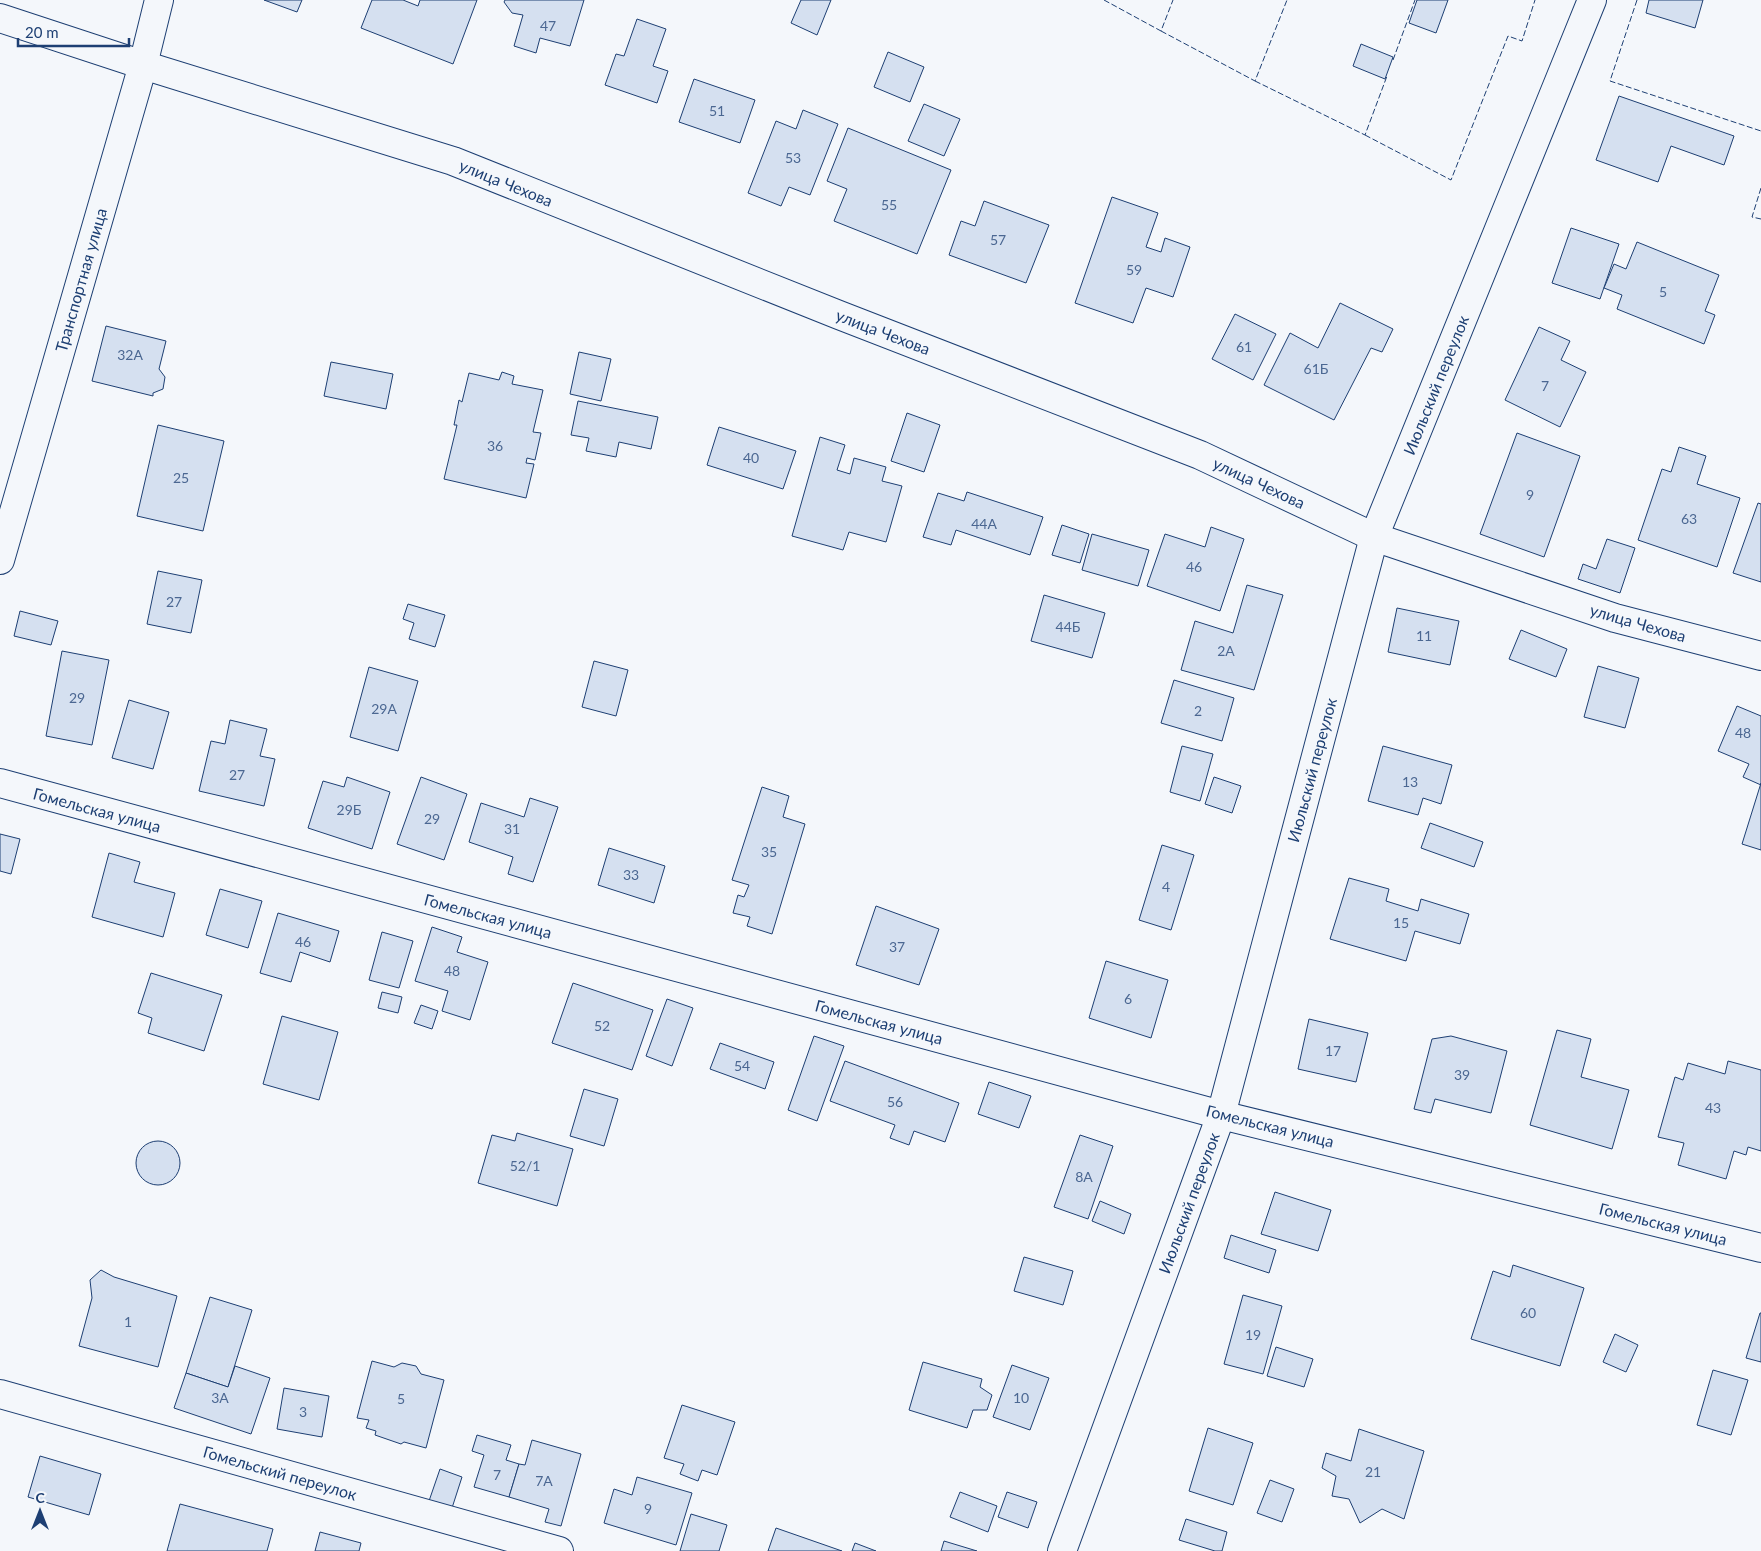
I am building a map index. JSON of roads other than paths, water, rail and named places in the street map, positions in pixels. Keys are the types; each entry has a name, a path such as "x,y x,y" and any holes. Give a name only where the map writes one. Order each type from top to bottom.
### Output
{"street":[{"name":"Транспортная улица","path":"0,560 143,65 159,0"},
{"name":"Июльский переулок","path":"1062,1551 1221,1115 1374,537 1592,0"},
{"name":"улица Чехова","path":"0,18 453,162 829,312 1200,455 1374,537 1614,618 1761,656"},
{"name":"Гомельская улица","path":"0,783 1221,1115 1761,1248"},
{"name":"Гомельский переулок","path":"0,1394 559,1551"}]}
